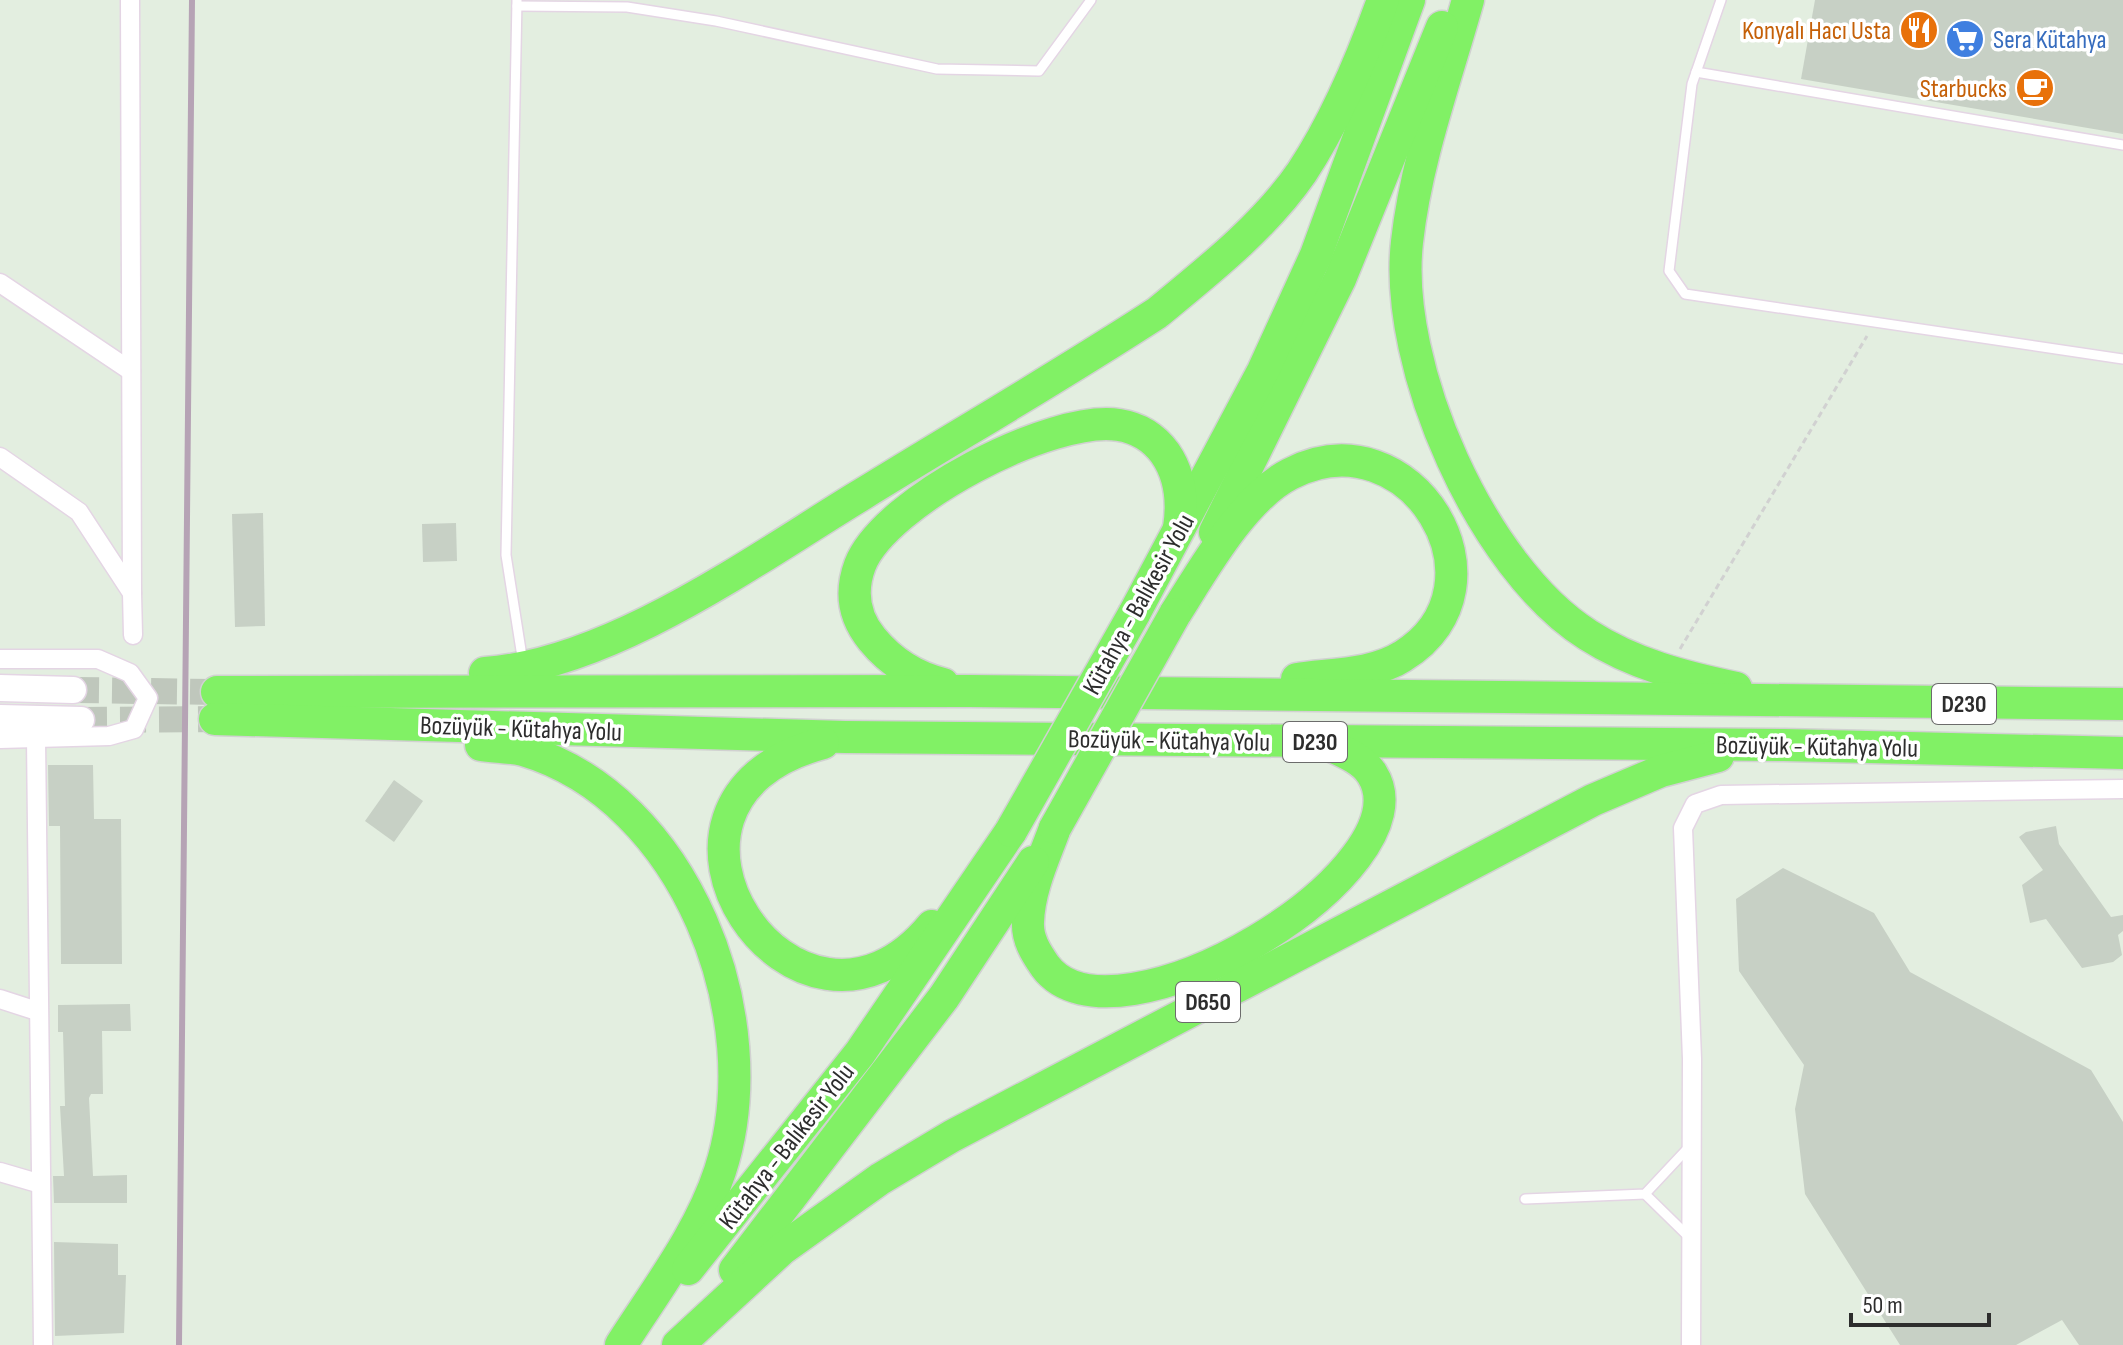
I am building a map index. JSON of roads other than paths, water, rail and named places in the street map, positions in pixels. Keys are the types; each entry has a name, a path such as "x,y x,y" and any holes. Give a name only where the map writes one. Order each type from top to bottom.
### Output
{"highway":[{"path":"216,705 524,671 606,641 711,587 1157,313 1211,268 1300,174 1331,125 1383,0"},
{"name":"Kütahya - Balıkesir Yolu","path":"624,1345 860,1053 1011,831 1177,536 1263,371 1316,255 1409,0"},
{"name":"Kütahya - Balıkesir Yolu","path":"677,1345 944,997 1055,828 1175,614 1340,279 1452,0"},
{"name":"D230","path":"1468,0 1417,187 1407,243 1406,303 1417,367 1443,438 1506,555 1543,599 1587,635 1661,670 1806,703"},
{"path":"969,691 927,680 883,652 863,627 853,598 861,564 886,528 924,499 999,457 1055,432 1090,425 1119,425 1142,432 1160,446 1171,462 1183,506 1177,536"},
{"path":"1175,614 1221,543 1252,506 1289,474 1311,466 1339,460 1376,465 1404,479 1431,506 1446,536 1452,571 1447,601 1428,635 1404,656 1382,666 1209,693"},
{"name":"Bozüyük - Kütahya Yolu","path":"216,705 969,691 1806,703 2123,704"},
{"path":"216,705 520,749 556,762 587,781 646,834 671,865 692,899 720,966 734,1049 731,1106 720,1170 705,1207 624,1345"},
{"name":"Bozüyük - Kütahya Yolu","path":"216,705 845,737 1784,745 2123,753"},
{"name":"D230","path":"845,737 799,750 772,765 751,782 736,804 725,832 723,863 731,894 744,920 765,943 790,962 818,972 847,973 873,969 901,956 924,936 1011,831"},
{"path":"1055,828 1032,893 1028,924 1034,950 1051,974 1074,988 1104,994 1131,992 1165,983 1202,968 1293,916 1335,885 1356,859 1375,827 1378,796 1372,774 1352,756 1323,742"},
{"name":"D650","path":"677,1345 782,1249 880,1179 952,1136 1593,800 1661,771 1711,757 1784,745"}],"main road":[{"path":"0,688 73,690"},
{"path":"0,718 81,720"}],"street":[{"path":"130,0 133,635"},
{"path":"0,283 131,371"},
{"path":"0,457 79,512 132,593"},
{"path":"0,659 98,659 130,673 148,698 134,729 109,736 0,739"},
{"path":"36,739 43,1345"},
{"path":"1691,1345 1692,1145 1683,828 1695,804 1721,795 2123,789"},
{"path":"0,999 37,1011"},
{"path":"0,1172 41,1184"}],"lane":[{"path":"524,671 506,555 517,3 627,7 716,21 937,69 1039,71 1091,0"},
{"path":"1721,0 1696,72 1669,271 1685,294 2123,359"},
{"path":"1696,72 2123,145"},
{"path":"1525,1199 1645,1194 1692,1145"},
{"path":"1645,1194 1692,1240"}],"tunnel":[{"path":"73,690 217,692"},
{"path":"81,720 215,719"}],"railway":[{"path":"179,1345 192,0"}],"place":[{"name":"Konyalı Hacı Usta","path":"1919,30"},
{"name":"Sera Kütahya","path":"1965,39"},
{"name":"Starbucks","path":"2035,88"}]}
